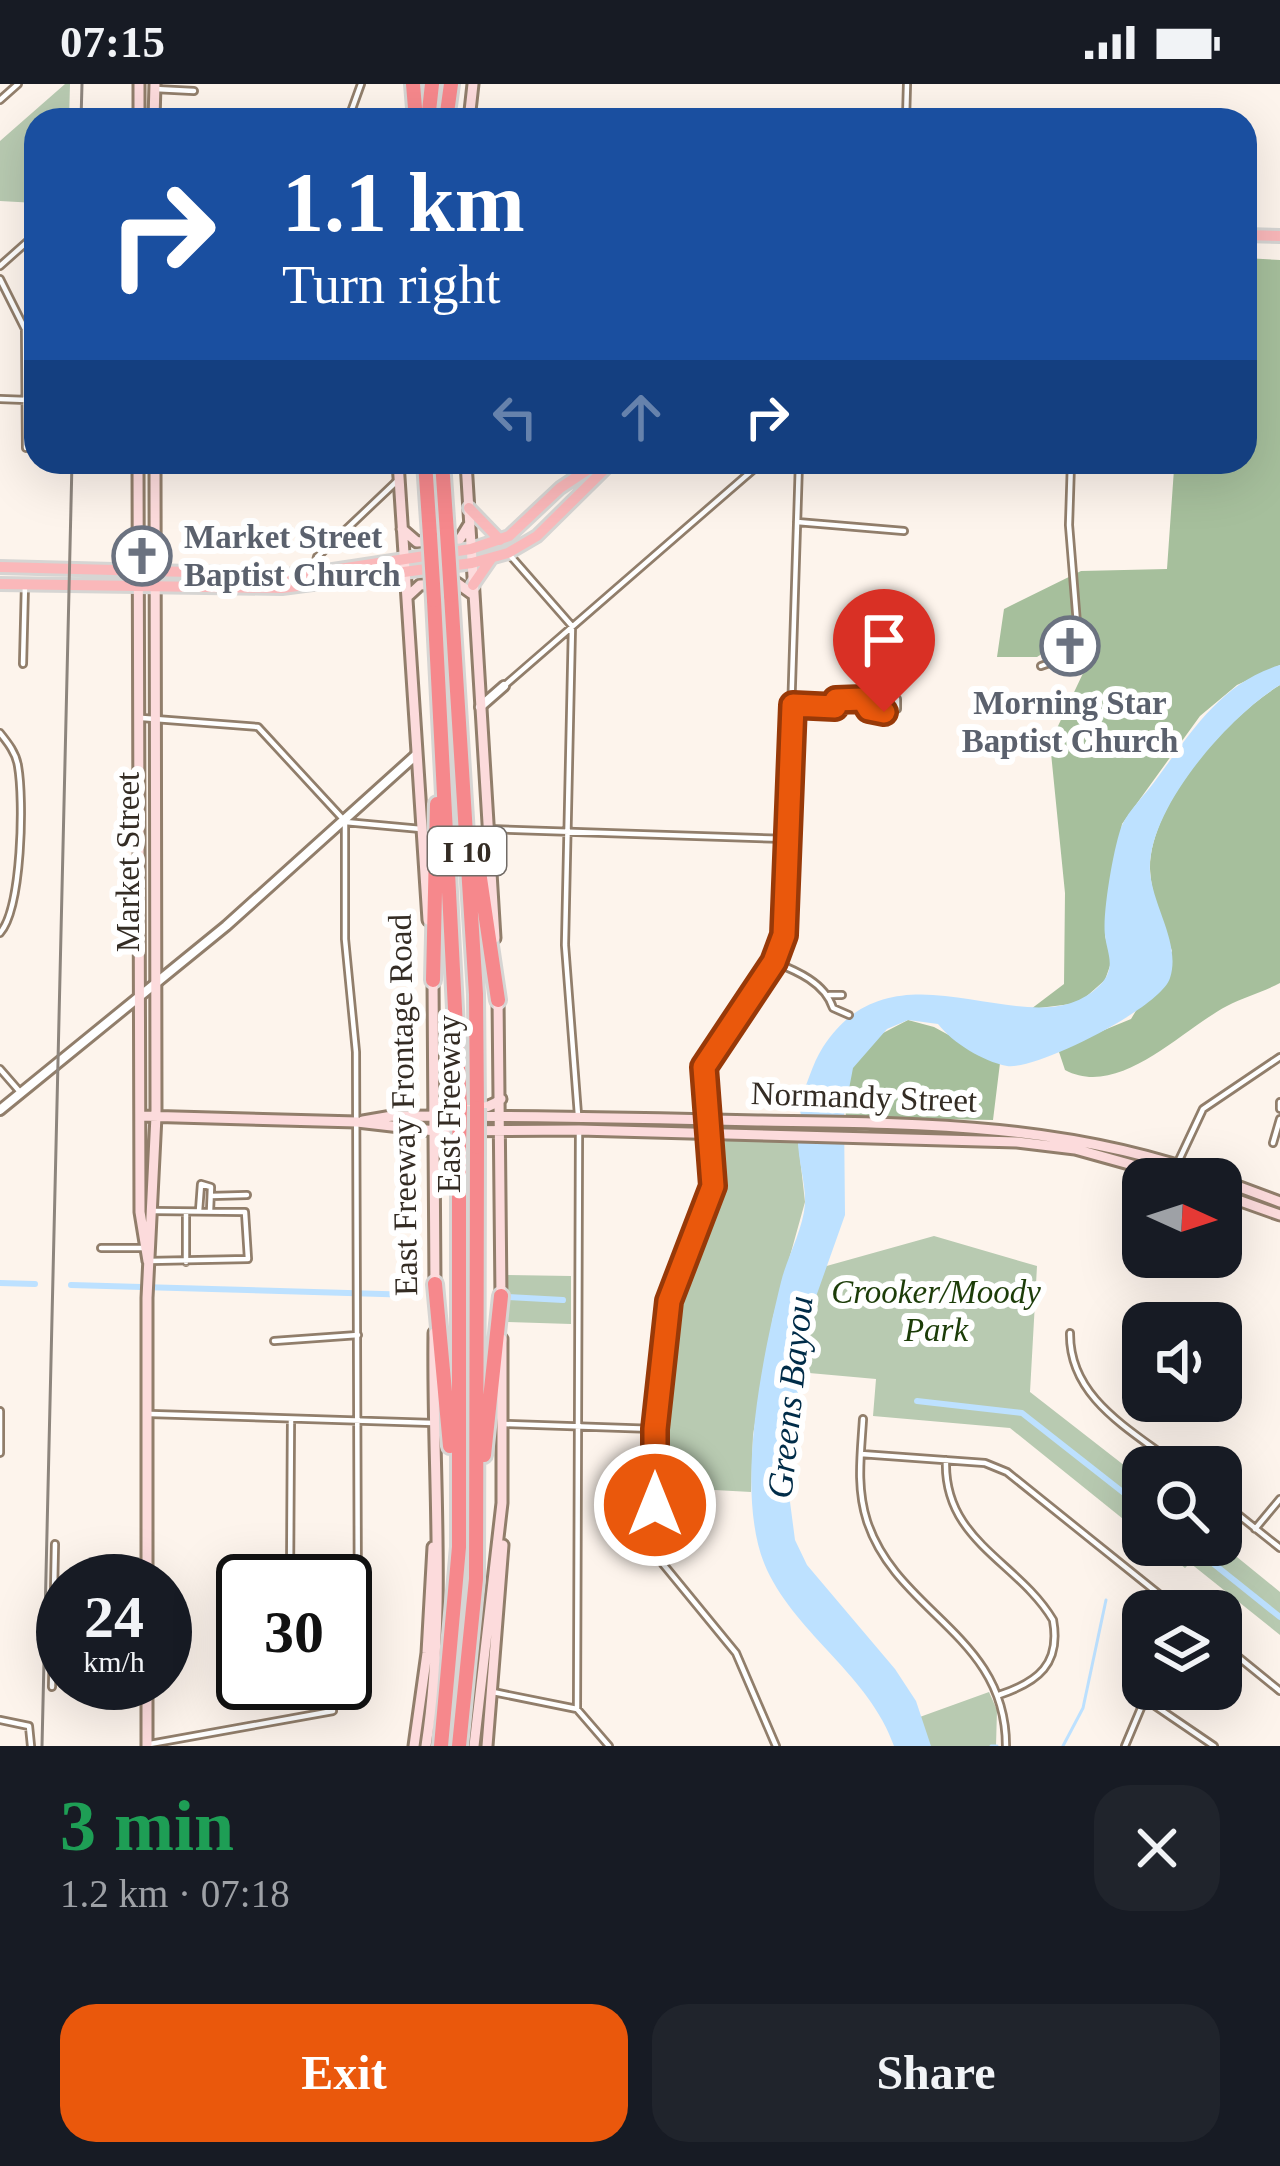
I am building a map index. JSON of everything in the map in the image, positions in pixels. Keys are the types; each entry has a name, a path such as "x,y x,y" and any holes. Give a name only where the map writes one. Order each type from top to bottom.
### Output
{"highway":[{"name":"East Freeway","path":"426,474 460,1106 459,1547 434,1744"},
{"name":"East Freeway","path":"443,474 476,994 477,1507 473,1628 459,1746"},
{"path":"457,682 498,1000"},
{"path":"433,980 441,715"},
{"path":"435,1284 459,1547"},
{"path":"477,1507 501,1296"}],"main road":[{"name":"Market Street","path":"138,474 142,1248 148,1261"},
{"name":"Market Street","path":"147,1554 147,1298 156,1116 155,474"},
{"name":"East Freeway Frontage Road","path":"399,474 433,980 433,1423 442,1587 434,1744"},
{"path":"467,474 501,1099 503,1578 488,1746"},
{"path":"472,556 504,538 582,474"},
{"path":"590,474 596,481"},
{"path":"0,567 155,578 314,580 472,556 491,559 514,550 555,521 602,474"},
{"path":"542,506 555,521"},
{"path":"469,508 514,550"},
{"path":"402,529 417,542 456,539 470,522"},
{"path":"474,591 491,559"},
{"path":"24,568 24,584"},
{"path":"0,584 140,577"},
{"path":"407,597 420,585 457,583 474,591"},
{"path":"435,1104 487,1108 501,1099"},
{"name":"Normandy Street","path":"141,1116 357,1122 435,1131 876,1136 1075,1149 1122,1160"},
{"name":"Normandy Street","path":"357,1122 435,1116 874,1123 1042,1132 1128,1158"},
{"path":"435,1152 449,1140 500,1146"},
{"name":"Normandy Street","path":"1242,1188 1280,1202"},
{"path":"1253,1206 1257,1194"},
{"path":"1242,1202 1280,1215"},
{"path":"414,1746 431,1616 434,1488"},
{"path":"474,1746 502,1503"},
{"path":"147,1710 147,1745"}],"street":[{"path":"0,100 18,84"},
{"path":"155,87 194,91"},
{"path":"0,279 24,327"},
{"path":"480,707 748,474"},
{"path":"776,1746 736,1653 656,1552 655,1429 669,1301 713,1186 703,1078 707,1058 774,962 784,935 799,474"},
{"path":"1041,666 1058,660 1078,636 1071,474"},
{"path":"314,580 317,557 400,479"},
{"path":"384,496 401,499"},
{"path":"797,522 904,531"},
{"path":"514,550 518,565"},
{"path":"514,550 518,565 572,626 566,945 579,1069 577,1709"},
{"path":"23,664 24,584"},
{"path":"478,676 504,686"},
{"path":"793,705 835,707 836,700 863,699 869,709 884,712 897,709 898,698"},
{"path":"139,717 258,727 345,822 421,829"},
{"path":"0,733 14,752 19,775 16,899 0,933"},
{"path":"0,1110 345,822 416,755"},
{"path":"392,779 406,778 418,787"},
{"path":"345,822 345,939 357,1122 358,1554"},
{"path":"489,829 788,839"},
{"path":"774,962 829,994 842,995"},
{"path":"829,994 833,1008 849,1015"},
{"path":"1183,1158 1203,1109 1280,1057"},
{"path":"0,1069 20,1092"},
{"path":"1273,1143 1280,1119"},
{"path":"199,1211 201,1184 210,1185 210,1211"},
{"path":"211,1196 247,1196"},
{"path":"148,1261 247,1261 248,1213 154,1211"},
{"path":"185,1262 186,1211"},
{"path":"101,1248 142,1248"},
{"path":"1070,1333 1072,1367 1088,1395 1152,1446"},
{"path":"274,1341 358,1335"},
{"path":"0,1411 0,1453"},
{"path":"147,1414 433,1423"},
{"path":"290,1554 291,1419"},
{"path":"863,1419 862,1500 877,1544 976,1654 999,1695 1006,1746"},
{"path":"503,1424 655,1429"},
{"path":"861,1454 946,1460 1006,1472 1154,1590"},
{"path":"946,1460 949,1500 962,1523 1053,1621 1057,1640 1047,1668 1036,1680 999,1695"},
{"path":"1255,1529 1280,1499"},
{"path":"1242,1518 1280,1548"},
{"path":"55,1544 55,1554"},
{"path":"1242,1660 1280,1691"},
{"path":"493,1692 577,1709 609,1746"},
{"path":"1125,1746 1140,1710"},
{"path":"1161,1710 1214,1746"},
{"path":"147,1745 333,1711"},
{"path":"0,1720 29,1726 32,1746"}],"green space":[{"path":"65,84 70,84 69,108 38,108"},
{"path":"24,120 24,202 0,201 0,141"},
{"path":"1257,259 1280,260 1280,665 1237,685 1200,716 1122,824 1105,936 1112,960 1105,980 1079,1003 1031,1009 1064,984 1065,893 1050,743 1094,650 1065,639 1037,657 997,657 1004,609 1081,571 1167,569 1174,474 1257,474"},
{"path":"1280,685 1280,983 1227,1006 1128,1069 1086,1077 1065,1070 1058,1049 1131,1019 1172,951 1150,869 1162,818 1177,791 1215,740"},
{"path":"908,1020 934,1027 1000,1063 993,1120 846,1117 844,1085 860,1045"},
{"path":"798,1140 805,1202 773,1317 753,1435 751,1492 660,1487 675,1319 718,1190 721,1142"},
{"name":"Crooker/Moody Park","path":"934,1236 1037,1266 1030,1392 1122,1464 1122,1518 1010,1428 873,1416 876,1379 798,1372 803,1330 823,1267"},
{"path":"508,1275 571,1276 571,1324 508,1322"},
{"path":"1242,1561 1280,1592 1280,1635 1242,1605 1242,1590 1224,1590 1194,1566 1242,1566"},
{"path":"989,1692 997,1710 996,1746 924,1746 917,1718"}],"water":[{"name":"Greens Bayou","path":"1280,665 1280,685 1215,741 1161,821 1150,872 1172,952 1170,978 1162,991 1095,1035 1021,1065 988,1060 938,1024 908,1020 887,1029 853,1068 844,1115 845,1215 807,1322 787,1479 795,1540 807,1565 895,1669 916,1701 931,1746 894,1746 868,1698 781,1594 757,1540 751,1467 759,1388 781,1282 805,1204 798,1140 807,1131 798,1106 823,1047 854,1014 888,998 926,995 1039,1007 1072,1003 1100,985 1110,966 1105,912 1125,819 1223,697"}],"waterway":[{"path":"0,1283 35,1284"},
{"path":"71,1285 416,1295"},
{"path":"506,1297 563,1300"},
{"path":"917,1401 1022,1413 1122,1492"},
{"path":"1216,1566 1280,1617"},
{"path":"1063,1746 1083,1708 1106,1600"},
{"path":"991,1746 997,1746"}],"railway":[{"path":"81,108 82,84"},
{"path":"42,1746 72,474"}],"place":[{"name":"Market Street Baptist Church","path":"142,556"},
{"name":"Morning Star Baptist Church","path":"1070,646"}],"route":[{"path":"655,1505 655,1429 669,1301 713,1186 704,1067 774,962 784,935 793,705 835,707 836,700 863,699 869,709 884,712"}]}
